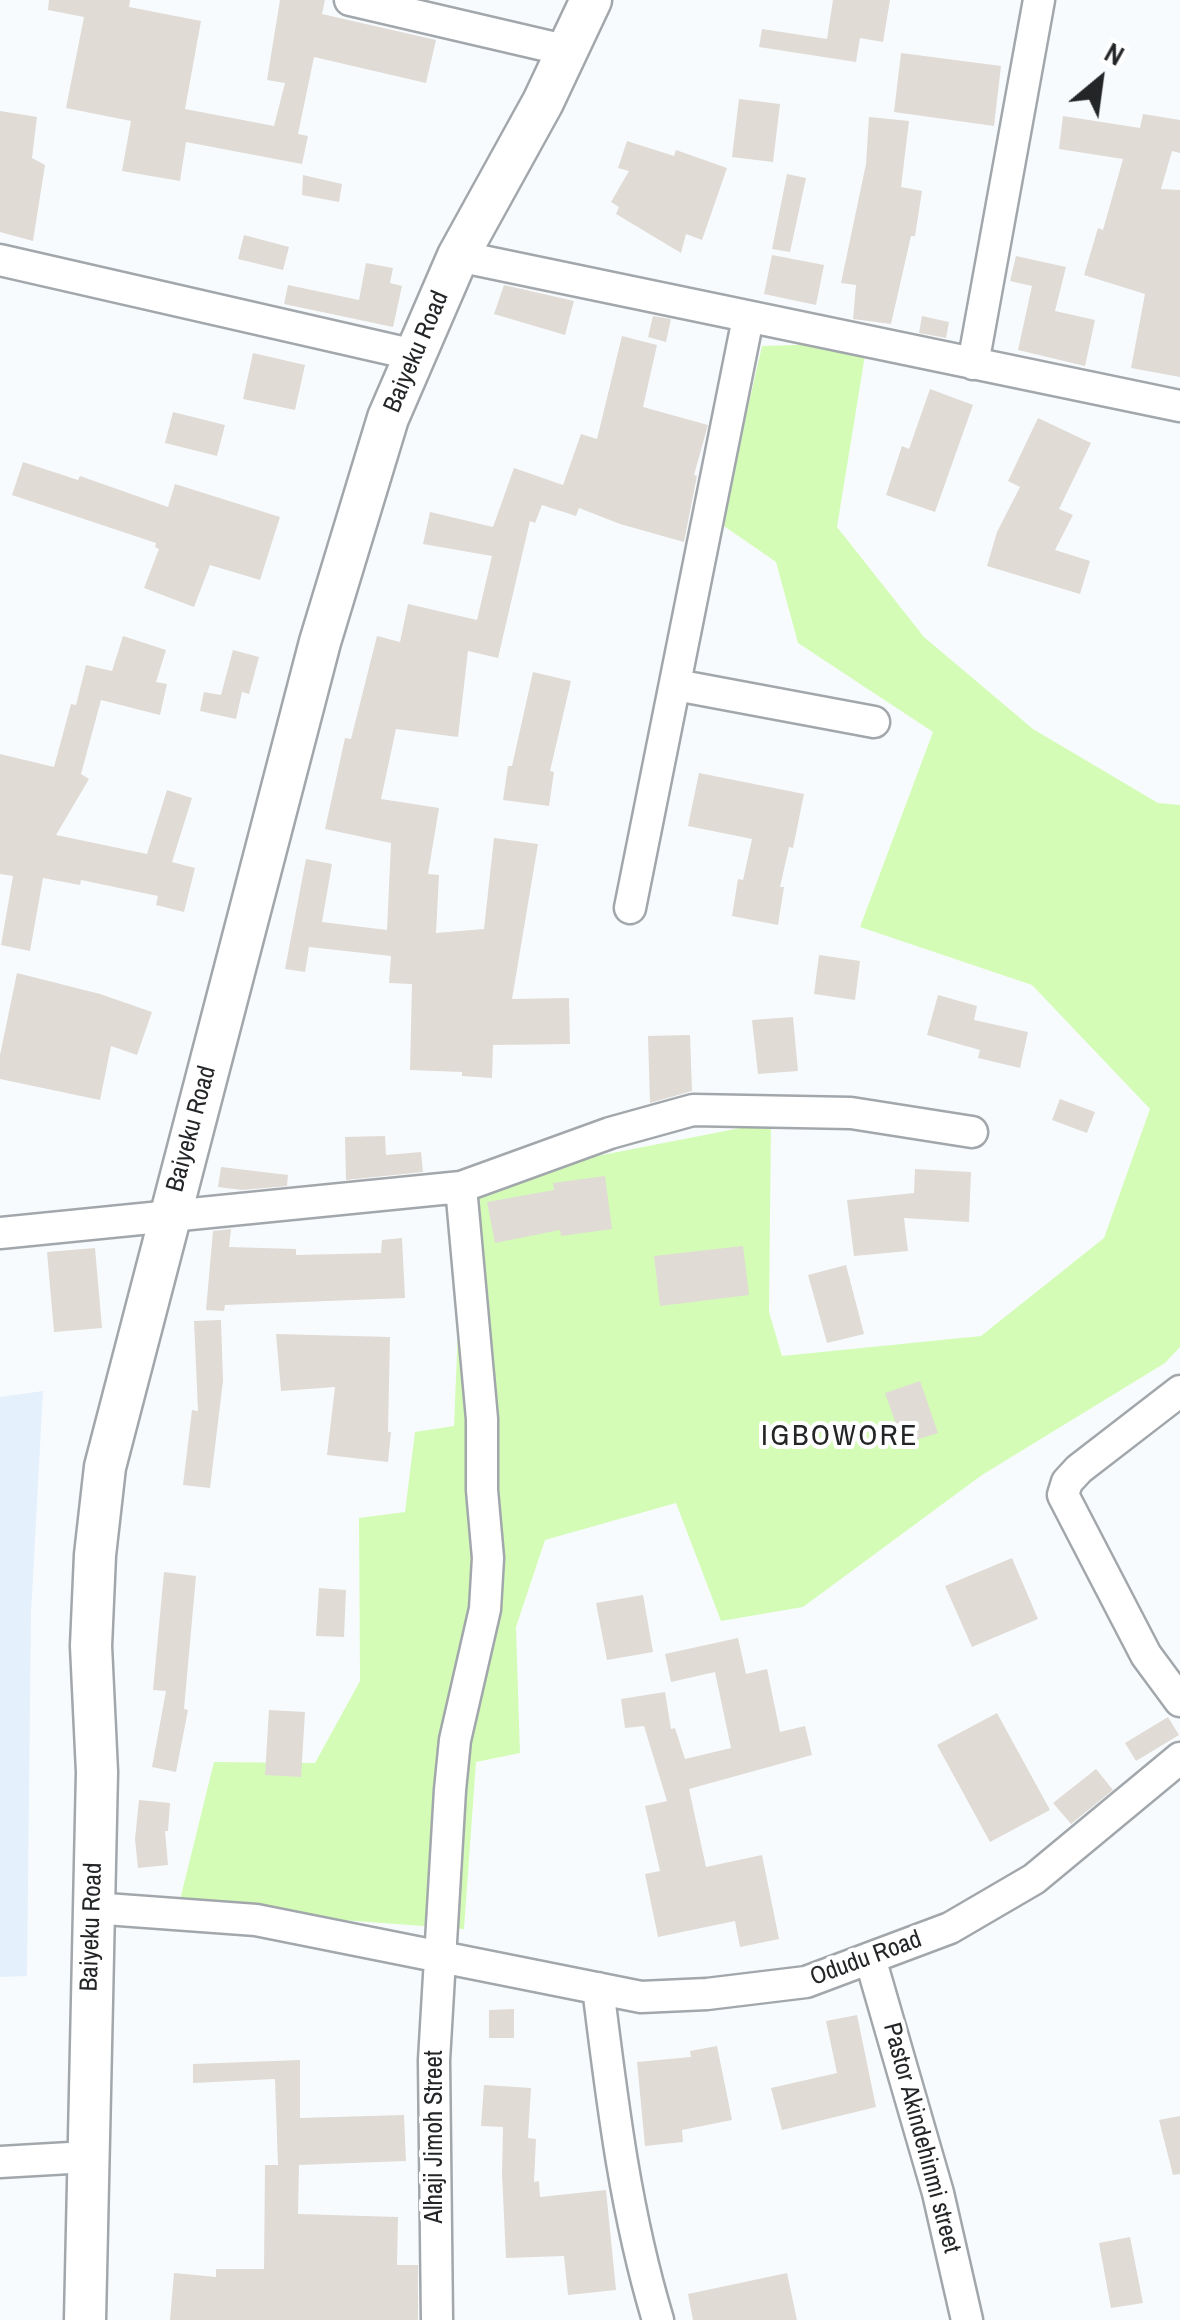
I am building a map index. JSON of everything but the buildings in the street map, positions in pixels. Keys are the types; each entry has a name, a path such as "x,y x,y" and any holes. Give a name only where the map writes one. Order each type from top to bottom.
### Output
{"main road":[{"name":"Baiyeku Road","path":"85,2320 98,1772 91,1646 95,1555 105,1467 320,642 388,418 458,256 569,51 591,0"}],"street":[{"path":"350,0 569,51"},
{"path":"973,364 1040,0"},
{"path":"458,256 1180,406"},
{"path":"0,260 416,354"},
{"path":"630,908 748,318"},
{"path":"676,686 874,722"},
{"path":"0,1233 460,1187 610,1133 693,1110 852,1113 972,1132"},
{"name":"Alhaji Jimoh Street","path":"437,2320 434,2060 440,1955 455,1740 485,1609 488,1558 482,1490 482,1419 460,1187"},
{"path":"1180,1391 1079,1469 1067,1482 1063,1495 1146,1655 1180,1702"},
{"name":"Odudu Road","path":"92,1908 256,1920 641,1997 806,1982 950,1928 1034,1879 1180,1758"},
{"name":"Pastor Akindehinmi street","path":"870,1958 908,2084 968,2320"},
{"path":"598,1988 625,2189 658,2320"},
{"path":"0,2162 87,2157"}],"shaded area":[{"path":"43,1391 31,1614 27,1976 0,1977 0,1397"}],"green space":[{"path":"867,343 837,527 924,637 1033,729 1158,803 1180,805 1180,1347 1165,1363 982,1475 803,1607 721,1621 676,1503 545,1540 516,1627 520,1753 476,1762 464,1929 178,1908 214,1762 315,1763 360,1681 359,1518 405,1512 415,1432 454,1426 464,1182 771,1122 769,1312 782,1356 981,1336 1104,1238 1150,1109 1032,985 860,927 933,732 798,643 776,562 721,524 762,346"}],"district":[{"name":"IGBOWORE","path":"840,1437"}]}
